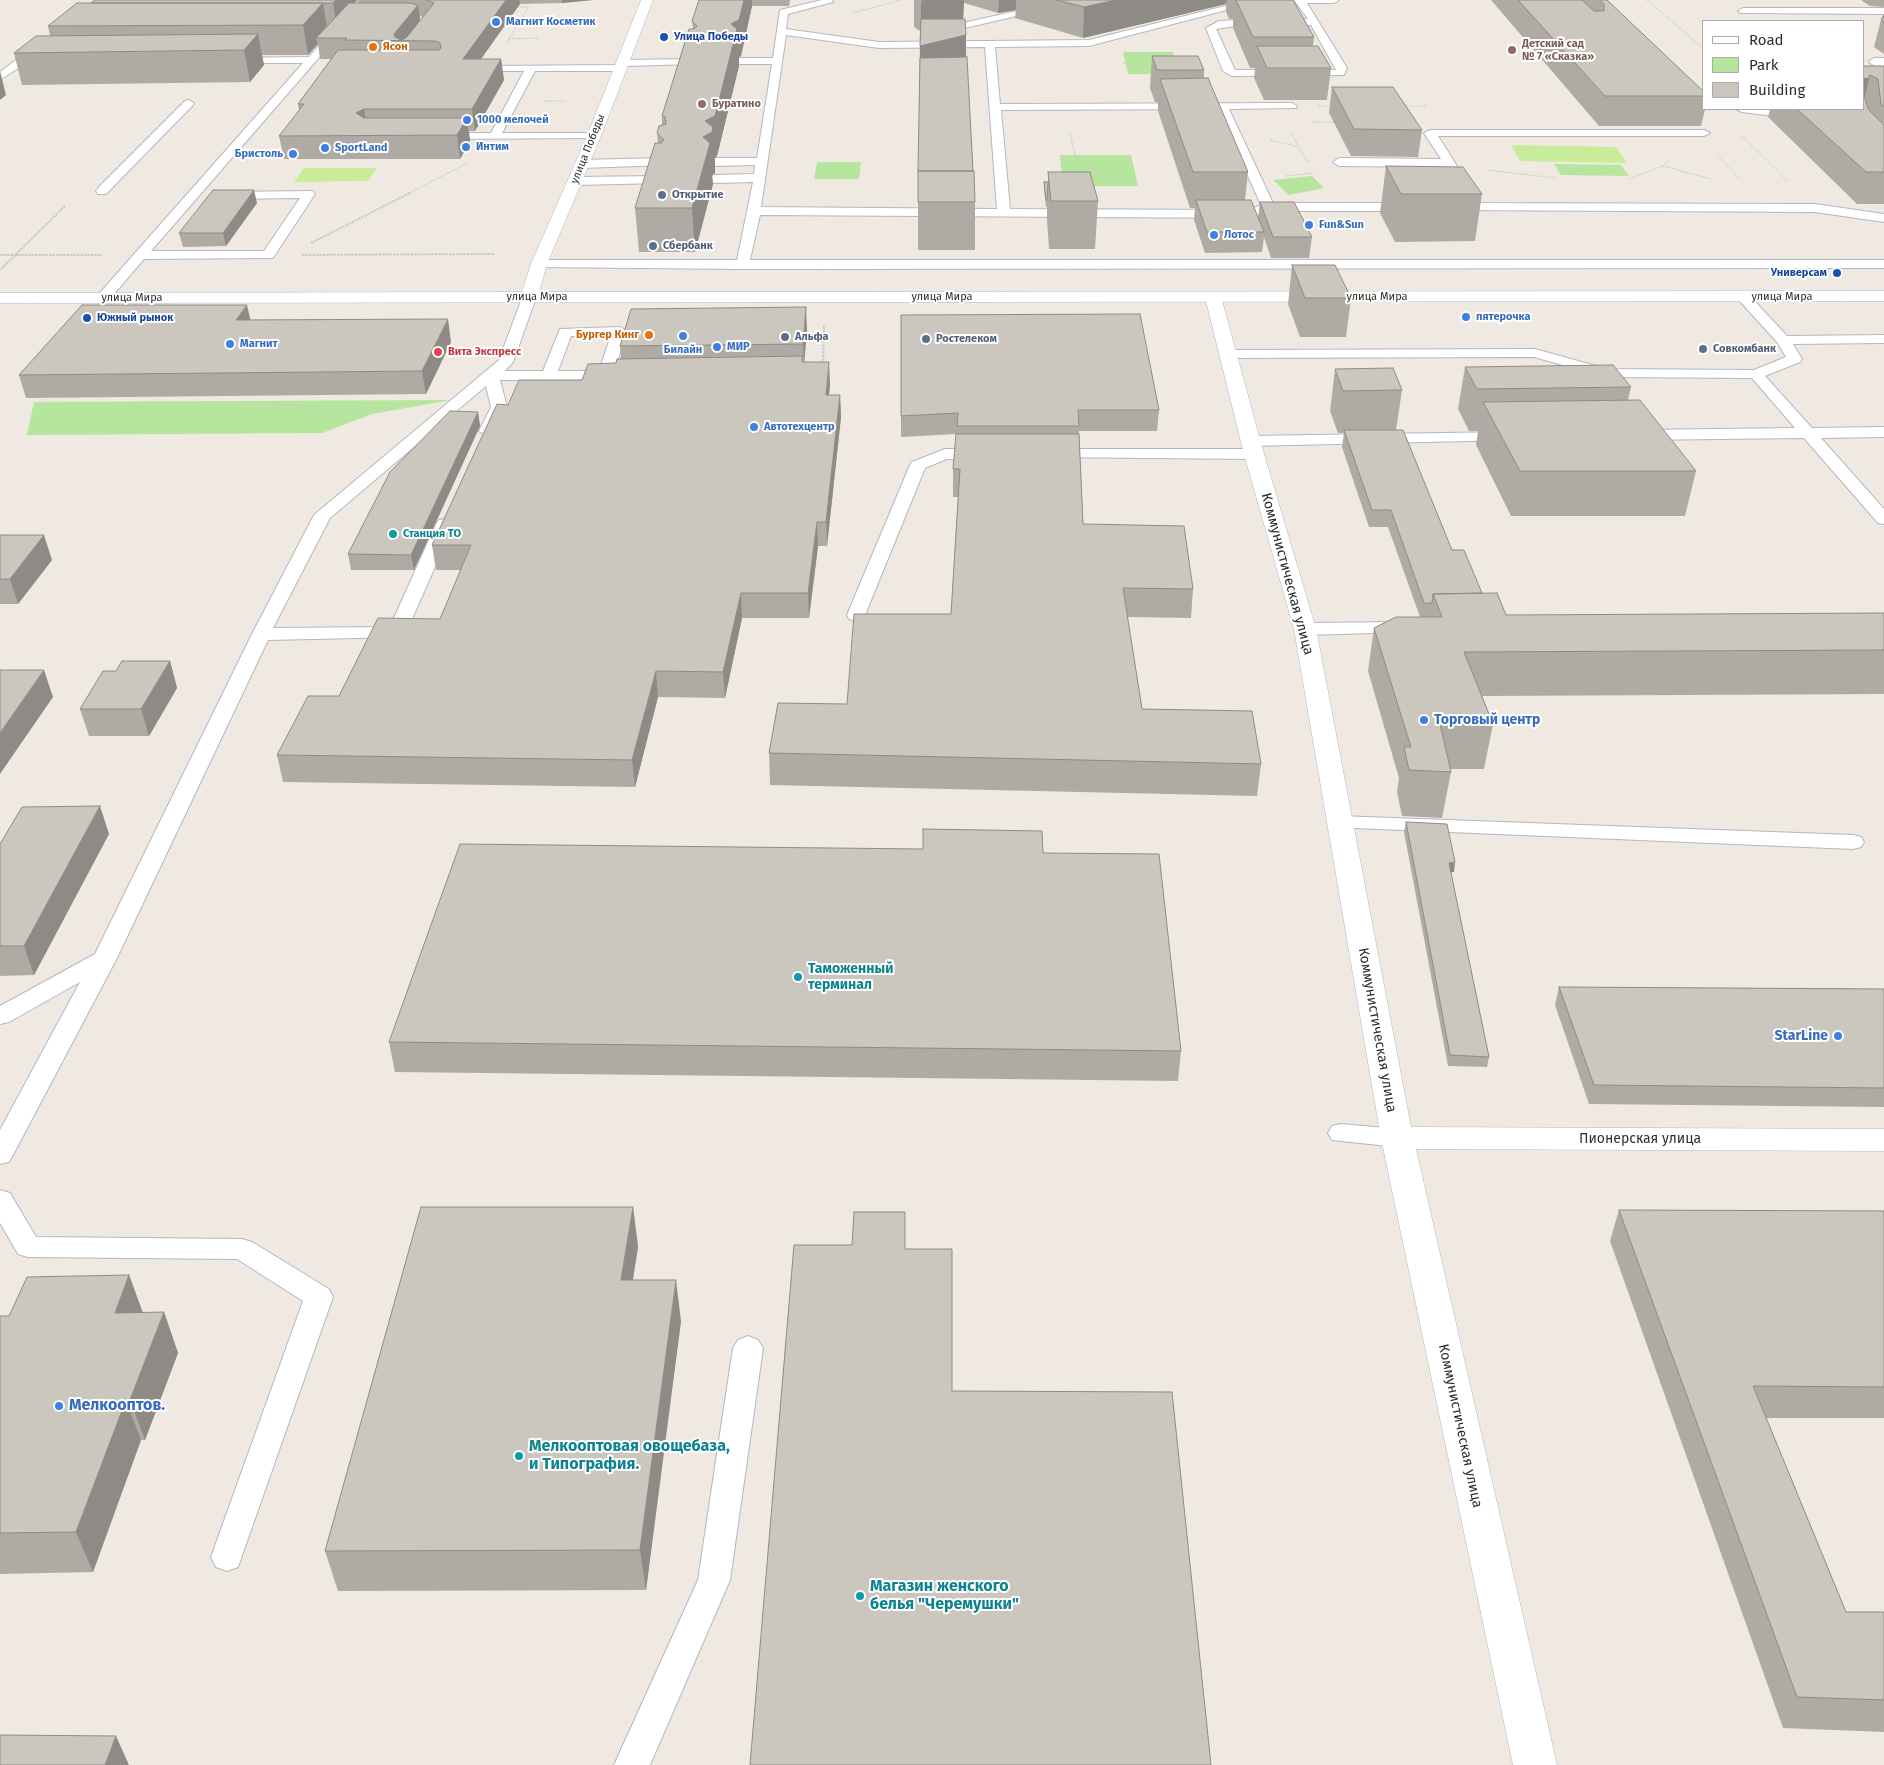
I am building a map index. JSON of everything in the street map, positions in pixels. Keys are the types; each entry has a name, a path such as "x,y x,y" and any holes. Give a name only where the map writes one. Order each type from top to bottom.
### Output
{"main road":[{"name":"улица Победы","path":"529,298 539,264 627,58 647,0"},
{"name":"улица Мира","path":"0,298 1884,296"},
{"name":"Коммунистическая улица","path":"1213,297 1252,447 1305,629 1396,1138 1535,1765"},
{"name":"Пионерская улица","path":"1396,1138 1884,1140"}],"lane":[{"path":"103,298 192,195 311,64 334,28 348,18 364,0"},
{"path":"742,265 754,211 779,55 783,12 828,2 827,0"},
{"path":"880,45 1080,0"},
{"path":"780,31 880,45 1089,43 1260,0"},
{"path":"1300,0 1334,0"},
{"path":"1245,23 1219,24 1211,28 1226,69 1232,74 1340,73 1342,68 1300,0"},
{"path":"1755,20 1740,8 1884,11"},
{"path":"348,18 366,18"},
{"path":"1265,23 1315,22"},
{"path":"990,44 1004,213"},
{"path":"742,50 779,55"},
{"path":"740,62 779,55"},
{"path":"490,68 530,68 627,58 693,62"},
{"path":"224,60 311,64"},
{"path":"0,77 20,62 59,61"},
{"path":"1884,61 1874,61 1884,68"},
{"path":"495,136 530,68"},
{"path":"102,191 189,103"},
{"path":"1222,106 1268,207"},
{"path":"995,107 1292,106"},
{"path":"1750,110 1808,117"},
{"path":"1475,207 1430,132 1704,133"},
{"path":"427,136 594,136"},
{"path":"716,162 761,161"},
{"path":"582,164 663,162"},
{"path":"1339,162 1449,162"},
{"path":"714,179 758,178"},
{"path":"575,181 660,180"},
{"path":"141,255 268,255 309,194 192,195"},
{"path":"754,211 1004,213 1188,218 1249,214 1268,207 1420,207"},
{"path":"1438,207 1815,208 1884,218"},
{"path":"539,264 742,265 1200,259 1884,264"},
{"path":"1227,354 1535,353 1606,373 1756,374 1795,359 1783,340 1743,297"},
{"path":"0,1155 105,958 261,634 323,515 506,362 529,298"},
{"path":"548,377 565,332 620,332 605,376"},
{"path":"1783,340 1884,339"},
{"path":"1756,374 1884,519"},
{"path":"491,375 548,377 625,376"},
{"path":"479,448 499,407 491,375"},
{"path":"1619,436 1884,432"},
{"path":"1035,454 1519,437"},
{"path":"856,615 918,465 945,454 1005,454"},
{"path":"261,634 397,633 452,509"},
{"path":"1305,629 1425,628"},
{"path":"1339,822 1853,842"},
{"path":"0,1016 105,958"},
{"path":"1341,1133 1396,1138"},
{"path":"0,1200 28,1247 242,1249 319,1297 227,1557"},
{"path":"632,1765 714,1580 748,1348"}],"path":[{"path":"1647,0 1702,47"},
{"path":"490,68 529,7 512,7"},
{"path":"509,38 539,38"},
{"path":"1126,63 1162,69"},
{"path":"1306,122 1334,122 1342,119"},
{"path":"1290,130 1299,147"},
{"path":"1739,133 1815,208"},
{"path":"1071,135 1075,155 1118,186"},
{"path":"289,255 475,159 495,136"},
{"path":"1712,150 1744,183"},
{"path":"1254,178 1310,174 1319,170"},
{"path":"0,270 65,206"},
{"path":"268,255 494,254"},
{"path":"0,255 141,255"},
{"path":"823,372 824,320"}],"green space":[{"path":"1123,52 1173,52 1180,74 1128,74"},
{"path":"1511,145 1616,147 1627,163 1520,161"},
{"path":"1060,155 1131,155 1138,186 1063,186"},
{"path":"817,162 861,162 859,179 814,179"},
{"path":"1554,164 1621,165 1629,176 1561,175"},
{"path":"304,168 377,168 368,181 294,182"},
{"path":"1312,176 1324,188 1289,195 1273,180"},
{"path":"451,400 372,414 322,433 27,435 34,402"}],"building":[{"path":"95,0 336,0 333,3 91,3"},
{"path":"427,0 506,0 463,59 501,59 472,109 364,109 356,113 364,118 467,118 457,135 279,136 304,104 298,104 338,50 439,50 441,48 440,43 435,41 316,38 349,3 409,3 418,5 394,34 395,37 401,40 406,38 434,3"},
{"path":"699,0 744,0 739,20 731,24 737,29 715,116 705,121 713,127 712,132 703,137 710,143 692,208 635,208 655,143 661,143 664,140 657,133 659,126 666,124 665,117 662,116 689,29 694,29 697,26 692,21"},
{"path":"1057,0 1116,0 1084,7"},
{"path":"1236,0 1293,0 1314,37 1253,37"},
{"path":"1518,0 1582,0 1594,11 1604,11 1604,4 1599,0 1607,0 1702,90 1702,96 1605,96"},
{"path":"77,3 323,3 303,25 48,26"},
{"path":"921,19 965,19 966,35 920,46"},
{"path":"258,34 244,50 14,53 36,36"},
{"path":"1257,46 1318,46 1331,68 1267,68"},
{"path":"1152,56 1198,56 1204,70 1157,70"},
{"path":"967,57 973,171 918,171 920,58"},
{"path":"1864,66 1884,66 1884,107 1881,104 1878,79 1870,75 1869,78 1864,79"},
{"path":"1208,78 1248,172 1193,172 1160,79"},
{"path":"1332,87 1393,87 1422,130 1354,129"},
{"path":"1865,98 1868,109 1884,125 1884,172 1866,172 1798,110 1864,110"},
{"path":"1386,166 1463,167 1482,194 1401,194"},
{"path":"918,171 974,171 975,202 918,202"},
{"path":"1048,172 1090,172 1098,201 1051,201"},
{"path":"1044,182 1048,182 1047,200 1046,200"},
{"path":"213,190 254,190 223,233 179,233"},
{"path":"1196,200 1251,200 1264,232 1207,232"},
{"path":"1260,202 1294,202 1312,237 1273,237"},
{"path":"1292,265 1335,265 1351,298 1305,298"},
{"path":"82,305 247,305 236,320 448,319 422,371 19,375"},
{"path":"806,307 803,344 620,346 631,309"},
{"path":"1140,314 1159,410 1078,410 1079,426 957,426 958,413 901,416 901,315"},
{"path":"802,356 802,362 829,362 826,395 840,395 826,522 817,522 808,593 741,593 723,672 656,671 632,760 277,755 308,696 339,696 378,618 440,619 471,545 432,545 497,404 508,405 519,380 582,380 588,364 616,363 617,359"},
{"path":"1613,365 1631,387 1477,389 1465,367"},
{"path":"1393,368 1402,390 1343,391 1335,369"},
{"path":"1640,400 1696,471 1520,471 1483,402"},
{"path":"450,411 478,412 411,555 348,554 390,472"},
{"path":"1344,430 1403,430 1452,550 1464,550 1482,593 1433,594 1432,603 1424,603 1391,510 1372,510"},
{"path":"956,434 1079,434 1083,524 1184,526 1193,589 1123,588 1142,709 1252,711 1261,764 769,753 778,703 847,704 854,614 951,614 960,469 953,469"},
{"path":"0,535 44,535 10,579 0,579"},
{"path":"1497,593 1506,615 1884,613 1884,650 1464,652 1493,724 1440,724 1451,772 1409,770 1404,747 1411,747 1374,628 1396,617 1442,617 1433,594"},
{"path":"122,661 170,661 141,709 80,709 103,671 116,671"},
{"path":"0,670 44,670 0,733"},
{"path":"100,806 24,946 0,946 0,844 22,807"},
{"path":"1406,822 1447,824 1455,862 1449,863 1489,1057 1450,1055"},
{"name":"Таможенный терминал","path":"923,829 1042,831 1043,853 1159,854 1181,1051 389,1042 460,844 923,849"},
{"path":"1559,987 1884,989 1884,1088 1594,1085"},
{"name":"Мелкооптовая овощебаза, и Типография.","path":"421,1207 633,1207 621,1280 676,1280 640,1550 325,1551"},
{"path":"1619,1210 1884,1211 1884,1387 1753,1386 1846,1612 1884,1612 1884,1700 1797,1697"},
{"path":"854,1212 905,1212 905,1249 952,1249 952,1391 1172,1392 1211,1765 750,1765 794,1245 852,1245"},
{"path":"129,1275 115,1313 164,1312 130,1400 126,1400 76,1532 0,1533 0,1316 9,1316 27,1277"},
{"path":"0,1735 116,1736 105,1765 0,1765"}],"place":[{"name":"Магнит Косметик","path":"496,22"},
{"name":"Улица Победы","path":"664,37"},
{"name":"Ясон","path":"373,47"},
{"name":"Детский сад № 7 «Сказка»","path":"1512,50"},
{"name":"Буратино","path":"702,104"},
{"name":"1000 мелочей","path":"467,120"},
{"name":"Интим","path":"466,147"},
{"name":"SportLand","path":"325,148"},
{"name":"Бристоль","path":"293,154"},
{"name":"Открытие","path":"662,195"},
{"name":"Fun&Sun","path":"1309,225"},
{"name":"Лотос","path":"1214,235"},
{"name":"Сбербанк","path":"653,246"},
{"name":"Универсам","path":"1837,273"},
{"name":"пятерочка","path":"1466,317"},
{"name":"Южный рынок","path":"87,318"},
{"name":"Бургер Кинг","path":"649,335"},
{"name":"Билайн","path":"683,336"},
{"name":"Альфа","path":"785,337"},
{"name":"Ростелеком","path":"926,339"},
{"name":"Магнит","path":"230,344"},
{"name":"МИР","path":"717,347"},
{"name":"Совкомбанк","path":"1703,349"},
{"name":"Вита Экспресс","path":"438,352"},
{"name":"Автотехцентр","path":"754,427"},
{"name":"Станция ТО","path":"393,534"},
{"name":"Торговый центр","path":"1424,720"},
{"name":"Таможенный терминал","path":"798,977"},
{"name":"StarLine","path":"1838,1036"},
{"name":"Мелкооптов.","path":"59,1406"},
{"name":"Мелкооптовая овощебаза, и Типография.","path":"519,1456"},
{"name":"Магазин женского белья \"Черемушки\"","path":"860,1596"}]}
